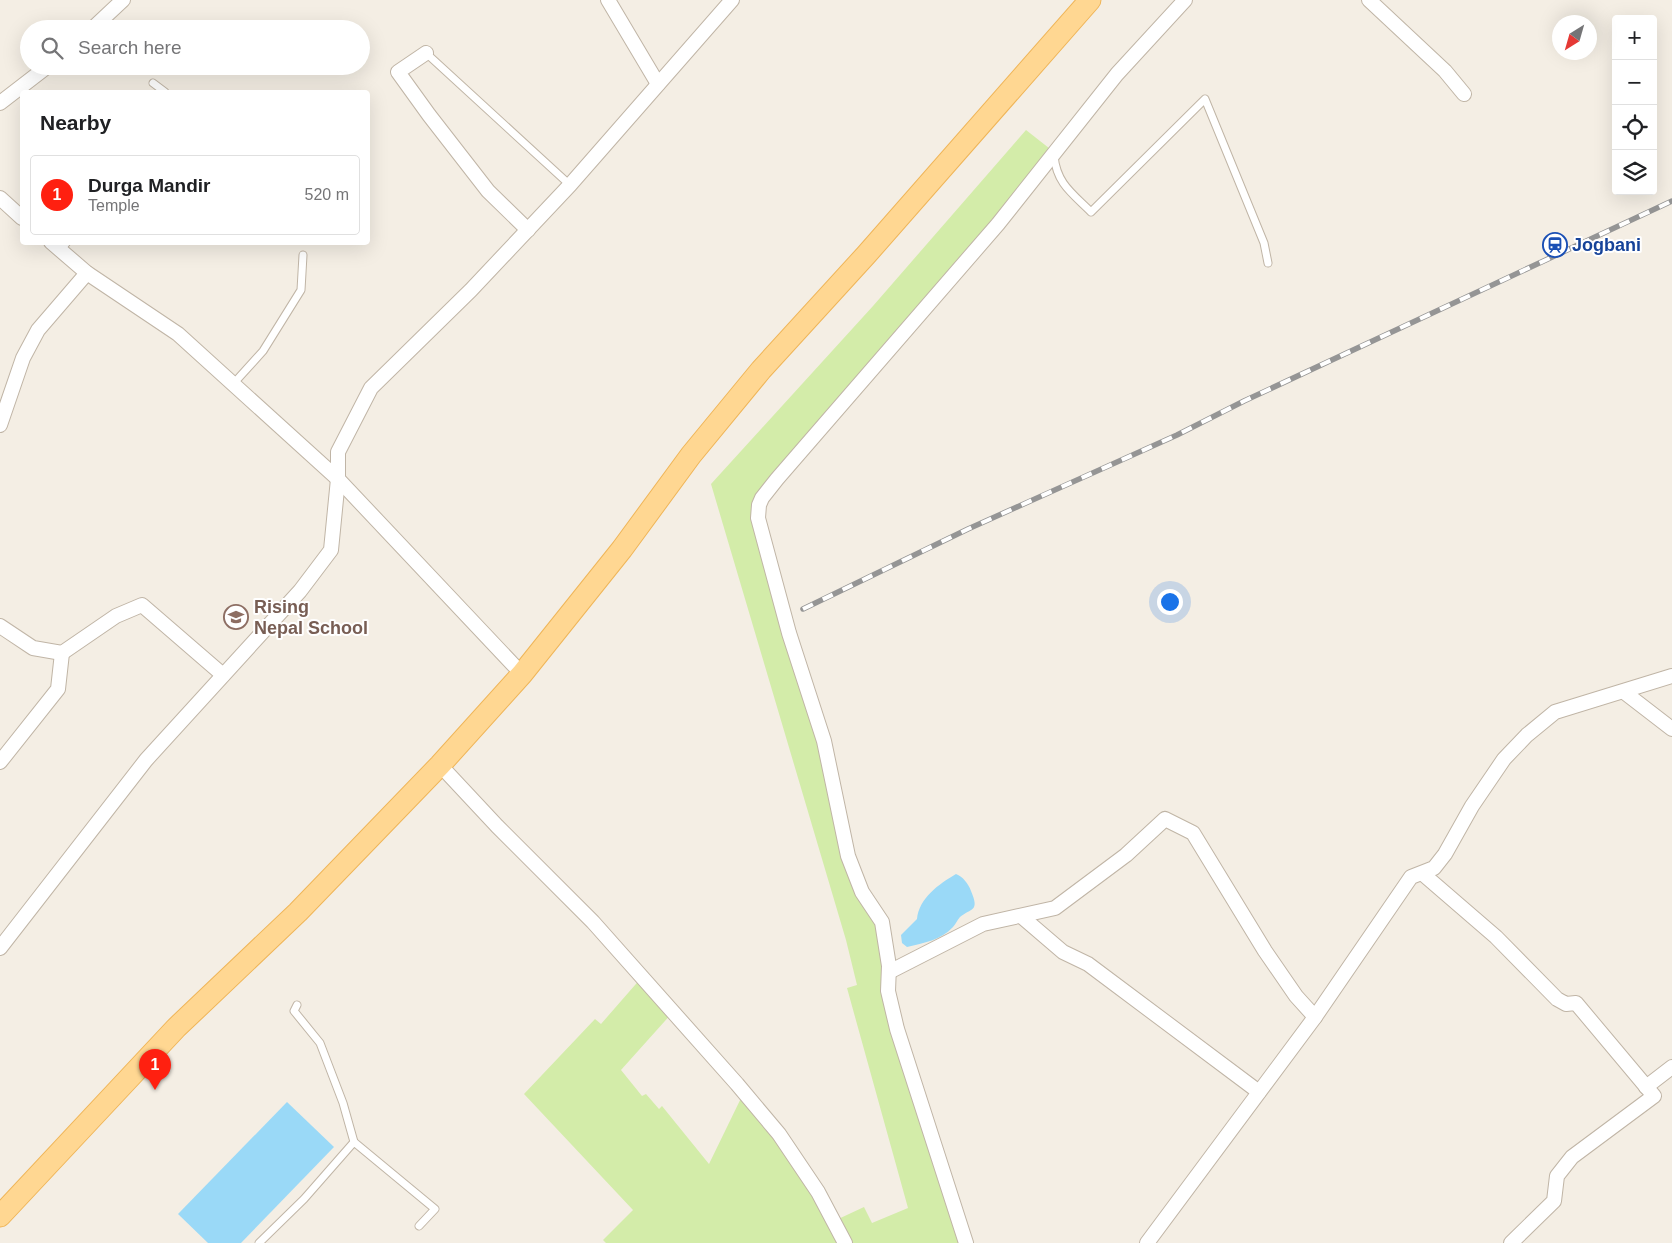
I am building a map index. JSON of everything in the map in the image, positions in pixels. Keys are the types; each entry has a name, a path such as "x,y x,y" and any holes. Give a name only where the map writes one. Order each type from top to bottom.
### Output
{"main road":[{"path":"0,1216 176,1028 298,912 440,764 522,674 622,549 691,455 761,370 866,255 1090,0"}],"street":[{"path":"102,20 123,0"},
{"path":"608,0 658,84"},
{"path":"0,948 146,760 300,591 331,550 338,479 338,452 371,388 471,290 570,185 732,0"},
{"path":"966,1243 901,1044 888,991 889,972 886,938 882,922 859,886 848,856 824,741 778,598 758,518 758,506 762,498 790,464 998,224 1117,74 1185,0"},
{"path":"1369,0 1446,71 1464,94"},
{"path":"426,53 398,72 428,115 488,191 528,230"},
{"path":"0,103 36,75"},
{"path":"0,198 20,216"},
{"path":"59,245 86,273 178,334 338,479 522,674"},
{"path":"0,425 23,358 38,330 86,273"},
{"path":"0,626 33,648 62,653 116,616 142,605 223,675"},
{"path":"0,762 58,689 62,653"},
{"path":"1147,1243 1315,1017 1410,877 1423,874 1434,868 1445,854 1488,782 1504,760 1527,735 1555,712 1672,676"},
{"path":"1624,692 1672,729"},
{"path":"440,764 497,826 593,922 738,1084 779,1134 818,1192 845,1243"},
{"path":"889,972 983,924 1055,908 1126,855 1165,819 1193,833 1265,951 1296,996 1315,1017"},
{"path":"1423,874 1496,937 1557,999 1566,1004 1576,1004 1654,1096 1572,1157 1557,1176 1554,1201 1510,1243"},
{"path":"1021,916 1063,952 1088,964 1259,1092"},
{"path":"1646,1086 1672,1067"}],"lane":[{"path":"426,53 570,185"},
{"path":"153,83 162,90"},
{"path":"1054,152 1056,171 1061,182 1091,212 1205,99 1264,243 1268,263"},
{"path":"234,383 263,351 301,290 303,256"},
{"path":"298,1005 294,1011 320,1043 343,1103 354,1142 435,1209 419,1226"},
{"path":"259,1243 304,1199 354,1142"}],"green space":[{"path":"1026,130 1054,152 759,505 789,633 848,856 882,922 888,991 966,1243 606,1243 603,1240 633,1210 524,1094 595,1019 601,1024 642,977 673,1012 621,1070 642,1096 646,1094 659,1109 662,1106 709,1164 744,1092 834,1221 864,1207 872,1223 908,1208 847,988 857,985 846,940 711,484 873,306"}],"water":[{"path":"956,874 970,888 975,903 973,909 960,917 953,927 943,935 907,947 902,943 901,935 917,919 922,905 931,892"},
{"path":"287,1102 334,1147 241,1243 208,1243 178,1214"}],"railway":[{"path":"803,609 968,529 1177,435 1244,401 1672,201"}],"place":[{"name":"Jogbani","path":"1555,245"},
{"name":"Rising Nepal School","path":"236,617"},
{"name":"Durga Mandir","path":"155,1090"}]}
